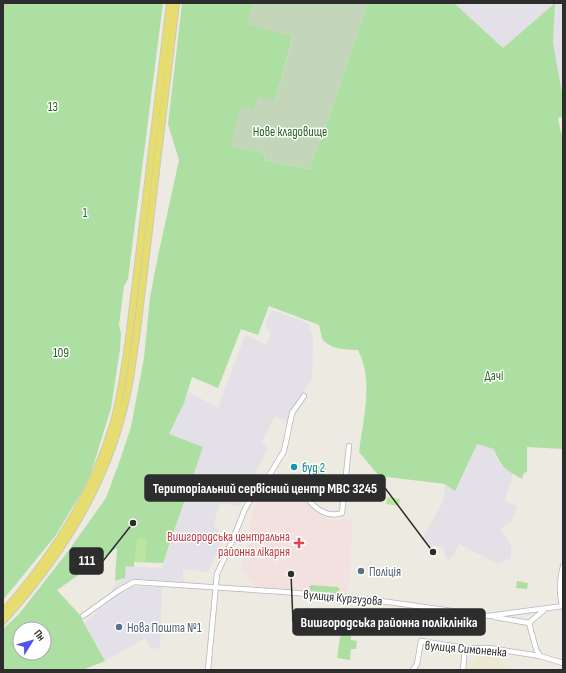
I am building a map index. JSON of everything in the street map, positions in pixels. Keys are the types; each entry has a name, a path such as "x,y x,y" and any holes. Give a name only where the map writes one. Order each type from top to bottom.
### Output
{"main road":[{"path":"3,612 39,569 63,536 78,510 102,456 113,425 123,383 170,3"},
{"path":"3,621 27,595 67,540 83,513 108,459 119,427 129,385 136,339 176,3"}],"street":[{"path":"208,670 217,574 234,539 244,509 255,492 270,474 284,451 292,413 304,396"},
{"path":"262,484 301,488 309,500 325,514 337,515 342,513 349,446"},
{"path":"562,606 559,594 559,581 563,566"},
{"name":"вулиця Кургузова","path":"83,616 118,591 134,582 285,592 374,600 488,616 562,606"},
{"path":"529,622 540,612 547,609"},
{"path":"488,616 529,622"},
{"path":"529,622 536,649 540,656"},
{"name":"вулиця Симоненка","path":"413,670 417,664 421,641 465,648 489,648 540,656 563,663"},
{"path":"463,670 465,648"}],"shaded area":[{"path":"454,3 555,3 503,48"},
{"path":"555,3 563,3 563,92 553,43"},
{"path":"271,310 308,323 313,336 312,380 291,411 287,421 275,416 262,442 268,448 240,506 220,503 213,525 219,531 222,540 208,572 182,569 184,582 131,579 131,582 127,582 112,594 114,586 125,578 126,566 162,568 203,447 169,434 189,392 218,408 245,335 266,344 271,333 265,326"},
{"path":"477,444 494,449 498,462 512,473 512,479 504,501 517,506 512,521 507,523 501,530 511,546 511,558 498,564 459,544 450,560 445,558 444,548 421,541 444,500 445,484"},
{"name":"Вишгородська центральна районна лікарня","path":"258,489 285,491 293,497 303,498 327,520 353,519 348,594 255,588 242,566"},
{"path":"128,587 162,587 160,648 152,649 145,638 105,661 84,623"},
{"path":"489,649 498,653 507,669 511,670 465,670 465,666"}],"green space":[{"path":"3,3 163,3 128,279 124,286 119,325 121,333 120,349 111,408 91,473 84,488 56,535 3,600"},
{"name":"Дачі","path":"182,3 253,3 248,24 293,36 275,101 254,110 231,146 265,153 264,160 309,169 325,128 368,3 454,3 503,48 555,3 553,43 563,98 563,117 558,118 561,133 563,133 563,449 527,447 527,472 524,473 522,479 511,473 501,464 494,449 477,444 455,491 445,484 379,476 359,452 365,413 366,387 363,362 358,350 333,347 322,338 319,325 269,306 258,335 241,329 218,388 192,377 184,403 169,434 203,447 163,563 134,562 134,567 126,566 125,578 115,581 117,548 57,590 79,614 105,661 82,670 3,670 3,629 19,614 66,554 106,498 119,463 131,427 144,358 150,297 179,160 168,124"},
{"name":"Нове кладовище","path":"253,3 368,3 325,128 309,169 264,160 265,153 230,146 241,106 254,110 258,96 275,101 293,37 247,24"},
{"path":"316,466 326,467 324,479 318,478 317,475 314,475"},
{"path":"387,497 400,499 399,506 386,504"},
{"path":"137,539 147,539 145,562 134,562"},
{"path":"517,581 528,583 527,589 516,588"},
{"path":"311,585 338,587 340,590 336,593 311,591 309,587"},
{"path":"343,635 351,636 351,640 357,641 356,649 351,649 350,660 337,658 340,637"}],"place":[{"name":"буд 2","path":"294,467"},
{"name":"111","path":"133,523"},
{"name":"Вишгородська центральна районна лікарня","path":"299,543"},
{"name":"Територіальний сервісний центр МВС 3245","path":"433,552"},
{"name":"Поліція","path":"361,571"},
{"name":"Вишгородська районна поліклініка","path":"291,574"},
{"name":"Нова Пошта №1","path":"119,627"}],"park label":[{"name":"13","path":"53,106"},
{"name":"1","path":"85,212"},
{"name":"109","path":"61,352"}]}
